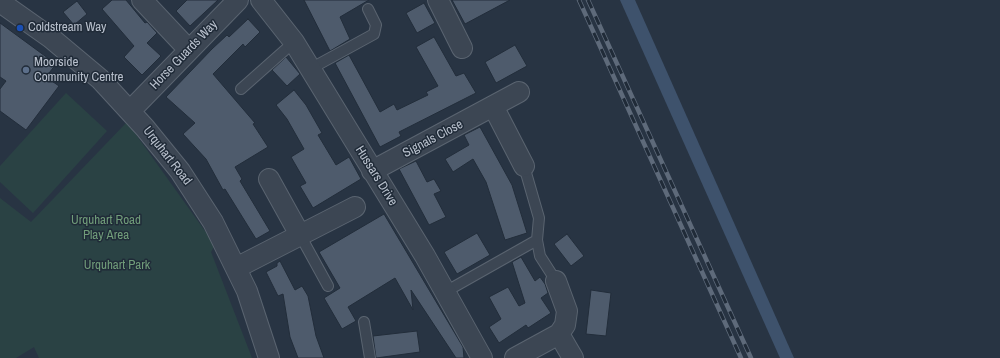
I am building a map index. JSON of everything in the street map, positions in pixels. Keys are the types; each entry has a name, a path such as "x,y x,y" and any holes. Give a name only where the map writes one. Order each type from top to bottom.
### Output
{"street":[{"path":"142,0 189,50"},
{"name":"Horse Guards Way","path":"130,111 238,0"},
{"name":"Hussars Drive","path":"261,0 294,42 425,256 482,358"},
{"path":"438,0 462,48"},
{"name":"Urquhart Road","path":"0,2 51,38 100,79 130,111 180,171 213,222 247,291 269,358"},
{"name":"Signals Close","path":"372,171 519,92"},
{"path":"493,106 524,166"},
{"path":"269,179 300,235"},
{"path":"236,268 355,207"},
{"path":"515,358 559,334 565,325 567,311 556,281"},
{"path":"559,334 573,358"}],"lane":[{"path":"310,69 374,34 376,25 368,9"},
{"path":"241,89 294,42"},
{"path":"524,166 539,218 537,240 540,256 556,281"},
{"path":"300,235 328,286"},
{"path":"445,292 537,240"},
{"path":"364,322 370,358"}],"green space":[{"path":"66,93 107,131 33,213 0,182 0,166"},
{"name":"Urquhart Park","path":"127,122 215,245 211,252 252,358 39,358 34,347 16,358 0,358 0,198 31,222"}],"water":[{"path":"620,0 635,0 794,358 780,358"}],"building":[{"path":"112,0 126,0 145,23 147,22 157,33 147,43 161,56 142,75 124,57 134,46 102,9"},
{"path":"187,0 218,0 190,26 176,11"},
{"path":"304,0 369,0 340,17 350,39 330,51"},
{"path":"452,0 510,0 465,24"},
{"path":"77,1 87,14 74,25 63,12"},
{"path":"424,3 435,23 417,33 406,13"},
{"path":"248,19 260,32 245,47 243,44 213,74 255,123 253,124 268,147 235,167 242,179 240,181 270,231 256,239 225,189 223,190 206,159 183,134 195,123 166,97 212,49 227,35 229,37"},
{"name":"Moorside Community Centre","path":"0,23 56,64 46,77 59,86 26,130 0,111 0,89 6,81 0,77"},
{"path":"434,37 456,76 464,73 476,93 399,132 401,136 380,147 335,63 349,55 380,112 394,104 397,110 428,95 426,92 438,86 416,47"},
{"path":"515,45 527,66 496,83 485,62"},
{"path":"286,57 300,74 287,86 272,70"},
{"path":"294,90 306,105 322,133 318,135 336,165 349,157 361,179 313,208 300,186 306,183 291,157 304,149 287,119 276,105"},
{"path":"480,127 512,185 527,233 505,240 486,182 473,159 453,172 445,159 469,145 464,135"},
{"path":"416,161 427,182 434,179 441,191 434,194 446,217 429,225 399,169"},
{"path":"384,214 463,347 464,358 456,358 411,290 413,310 395,278 348,307 356,321 342,329 324,298 340,288 319,252"},
{"path":"477,233 490,255 457,274 444,252"},
{"path":"567,234 584,256 571,266 554,244"},
{"path":"521,257 535,281 540,277 545,284 548,293 541,298 551,313 528,328 526,325 499,343 489,327 501,319 489,297 508,287 519,306 525,303 512,262"},
{"path":"280,261 295,290 302,286 308,296 316,336 324,358 298,358 290,337 283,294 278,296 266,272 277,266 277,263"},
{"path":"591,290 611,293 606,336 586,334"},
{"path":"417,331 420,352 376,358 373,336"}],"railway":[{"path":"579,0 741,358"},
{"path":"588,0 751,358"}],"place":[{"name":"Coldstream Way","path":"20,28"},
{"name":"Moorside Community Centre","path":"26,70"}],"park label":[{"name":"Urquhart Road Play Area","path":"106,228"}]}
